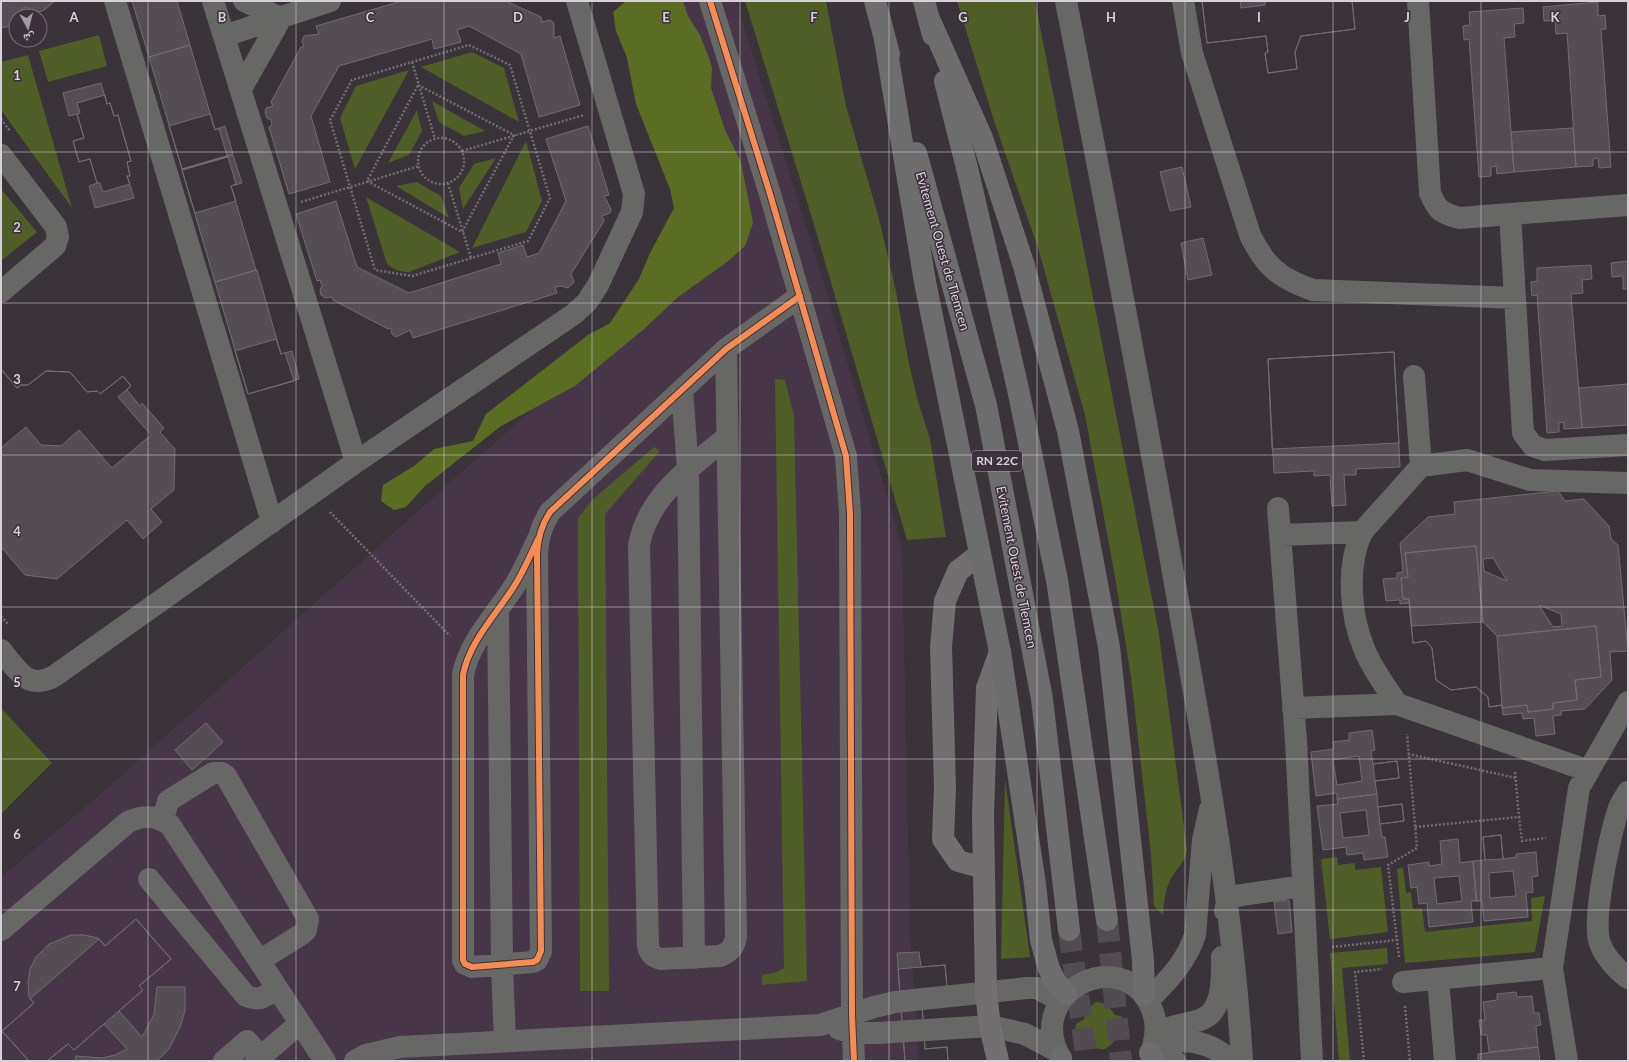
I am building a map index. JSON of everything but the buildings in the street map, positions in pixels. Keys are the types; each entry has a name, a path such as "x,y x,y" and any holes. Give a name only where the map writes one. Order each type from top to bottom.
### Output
{"highway":[{"name":"Evitement Ouest de Tlemcen","path":"875,1 986,405 1042,699 1070,930"},
{"name":"RN 22C","path":"927,11 982,138 1024,266 1068,431 1109,647 1128,813 1146,998"},
{"name":"RN 22C","path":"927,11 968,172 1018,389 1058,580 1108,920"},
{"name":"RN 22C","path":"885,40 925,282 1000,652"},
{"path":"1000,652 1035,884 1041,940 1049,969 1063,997"}],"main road":[{"path":"980,554 958,571 945,601 941,646 945,787 943,839 958,862 984,868"},
{"path":"998,1061 990,1026 986,994 983,816 986,688 1000,652"}],"street":[{"path":"115,1 272,522"},
{"path":"213,1 356,462"},
{"path":"244,1 281,18"},
{"path":"224,36 330,1"},
{"path":"1,650 23,676 31,681 44,682 53,677 356,462 574,314 587,302 598,285 632,212 634,194 577,1"},
{"path":"710,1 770,194 846,456 850,506 854,1061"},
{"path":"1066,1 1120,274 1213,798 1228,896 1242,1061"},
{"path":"1183,1 1192,53 1250,235 1261,256 1271,268 1298,285 1313,290 1515,298"},
{"path":"1418,1 1430,193 1435,206 1445,214 1459,218 1628,205"},
{"path":"240,89 281,18"},
{"path":"1,155 56,227 58,237 54,246 1,292"},
{"path":"1510,214 1523,433 1533,446 1545,450 1628,445"},
{"path":"538,539 541,951 538,960 533,962 472,967 465,964 463,960 462,675 468,655 514,587 538,539 543,523 550,512 726,349 800,296"},
{"path":"726,349 736,937 735,945 729,953 720,956 661,959 654,957 649,952 648,946 639,545 642,528 657,501 688,469 727,437"},
{"path":"1414,376 1421,466"},
{"path":"682,390 688,469 694,958"},
{"path":"1401,705 1377,674 1358,633 1352,580 1355,547 1362,532 1421,466 1467,460 1530,480 1628,483"},
{"path":"1278,508 1293,708 1312,1061"},
{"path":"1280,535 1362,532"},
{"path":"498,609 502,965 505,1041"},
{"path":"1567,1061 1552,968 1579,788 1628,702"},
{"path":"1293,708 1401,705 1589,771"},
{"path":"163,820 168,801 213,774 222,773 226,776 308,919 306,930 302,934 259,961"},
{"path":"1628,792 1620,808 1607,859 1598,910 1599,941 1615,968 1628,978"},
{"path":"1146,998 1182,964 1190,950 1195,935 1203,840 1213,798"},
{"path":"1,930 128,822 138,817 151,816 163,820 170,825 325,1061"},
{"path":"149,879 246,996 254,1000 260,999 277,988"},
{"path":"1228,896 1303,886"},
{"path":"1152,1050 1171,1026 1201,1020 1209,1016 1215,1008 1220,994 1222,979 1224,916 1228,896"},
{"path":"1402,975 1438,979 1552,968"},
{"path":"1061,1058 1052,1034 1052,1026 1053,1017 1063,997 1084,982 1105,977 1122,980 1146,998 1156,1023 1152,1050"},
{"path":"1438,979 1445,1061"},
{"path":"853,1024 874,1007 895,1002 1037,988 1063,997"},
{"path":"224,1061 247,1041 258,1059 300,1023"},
{"path":"355,1061 366,1056 400,1047 853,1024 913,1032 990,1026 1025,1034 1061,1058"},
{"path":"1152,1050 1188,1040 1203,1043 1231,1061"},
{"path":"1152,1050 1175,1061"}],"path":[{"path":"469,45 510,65 530,131 550,198 528,241 412,276 375,270 330,120 352,80 469,45"},
{"path":"412,62 435,139"},
{"path":"418,85 514,135"},
{"path":"367,181 418,85"},
{"path":"462,151 609,107"},
{"path":"462,232 514,135"},
{"path":"435,139 448,139 459,146 462,151 464,158 462,170 459,176 448,183 436,184 430,181 421,172 418,159 424,146 435,139"},
{"path":"278,209 419,166"},
{"path":"367,181 462,232"},
{"path":"448,183 471,258"},
{"path":"328,510 468,655"},
{"path":"1401,705 1408,754 1417,848 1388,865 1402,975 1410,1061"},
{"path":"1513,745 1522,841 1572,835"},
{"path":"1408,754 1516,778"},
{"path":"1415,827 1519,817"},
{"path":"1306,950 1397,940"},
{"path":"1364,1061 1355,972 1402,975"}],"shaded area":[{"path":"672,1 736,1 820,271 902,546 910,934 919,1061 1,1061 1,877 96,798 739,225"}],"green space":[{"path":"626,1 683,1 688,16 700,35 712,68 711,88 725,130 741,162 753,223 745,246 727,262 678,297 644,329 575,386 501,426 425,486 406,507 394,510 381,501 383,485 414,466 434,449 473,441 486,414 588,335 610,323 639,279 650,253 674,208 670,189 636,104 627,58 616,31 613,12"},
{"path":"745,1 826,1 846,106 878,215 896,291 908,359 917,398 930,439 946,537 907,540 812,218"},
{"path":"957,1 1035,1 1159,634 1187,850 1166,890 1163,915 1154,906 1151,854 1131,677 1115,577 1085,415 1038,248 995,124"},
{"path":"99,35 107,66 48,82 39,51"},
{"path":"472,52 504,68 519,122 421,67"},
{"path":"28,55 72,208 1,110 1,62"},
{"path":"409,70 355,169 340,118 356,86"},
{"path":"432,101 485,131 464,136 439,122"},
{"path":"417,110 422,131 409,155 388,163"},
{"path":"526,141 542,201 526,232 472,248"},
{"path":"496,158 463,209 459,188 474,164"},
{"path":"417,182 441,196 449,218 396,186"},
{"path":"1,189 37,232 1,261"},
{"path":"366,197 460,252 409,272 392,268 387,264"},
{"path":"775,379 785,380 794,416 807,981 762,985 762,975 774,973 783,969 784,965"},
{"path":"654,447 660,451 605,514 609,991 580,991 578,518 592,500"},
{"path":"1,708 52,763 1,814"},
{"path":"1005,779 1030,957 1001,959"},
{"path":"1337,857 1338,865 1355,863 1355,870 1381,867 1388,932 1330,939 1321,859"},
{"path":"1403,868 1406,893 1411,892 1413,909 1422,908 1425,932 1532,921 1531,898 1545,896 1535,952 1405,963 1397,869"},
{"path":"1387,948 1388,964 1342,968 1350,1061 1339,1061 1330,953"},
{"path":"1096,1002 1107,1004 1115,1015 1121,1016 1125,1021 1123,1029 1116,1032 1113,1043 1105,1049 1093,1047 1086,1037 1079,1035 1075,1030 1076,1024 1084,1019 1087,1009"}],"tunnel":[{"path":"1107,920 1121,1061"},
{"path":"1069,930 1087,1061"}],"cycle path":[{"path":"710,1 770,194 846,456 850,513 852,1015 854,1061"},
{"path":"538,539 517,582 477,640 466,663 463,675 463,960 465,964 472,967 533,962 537,960 541,951 537,555 539,538 544,522 550,512 726,349 800,296"}]}
